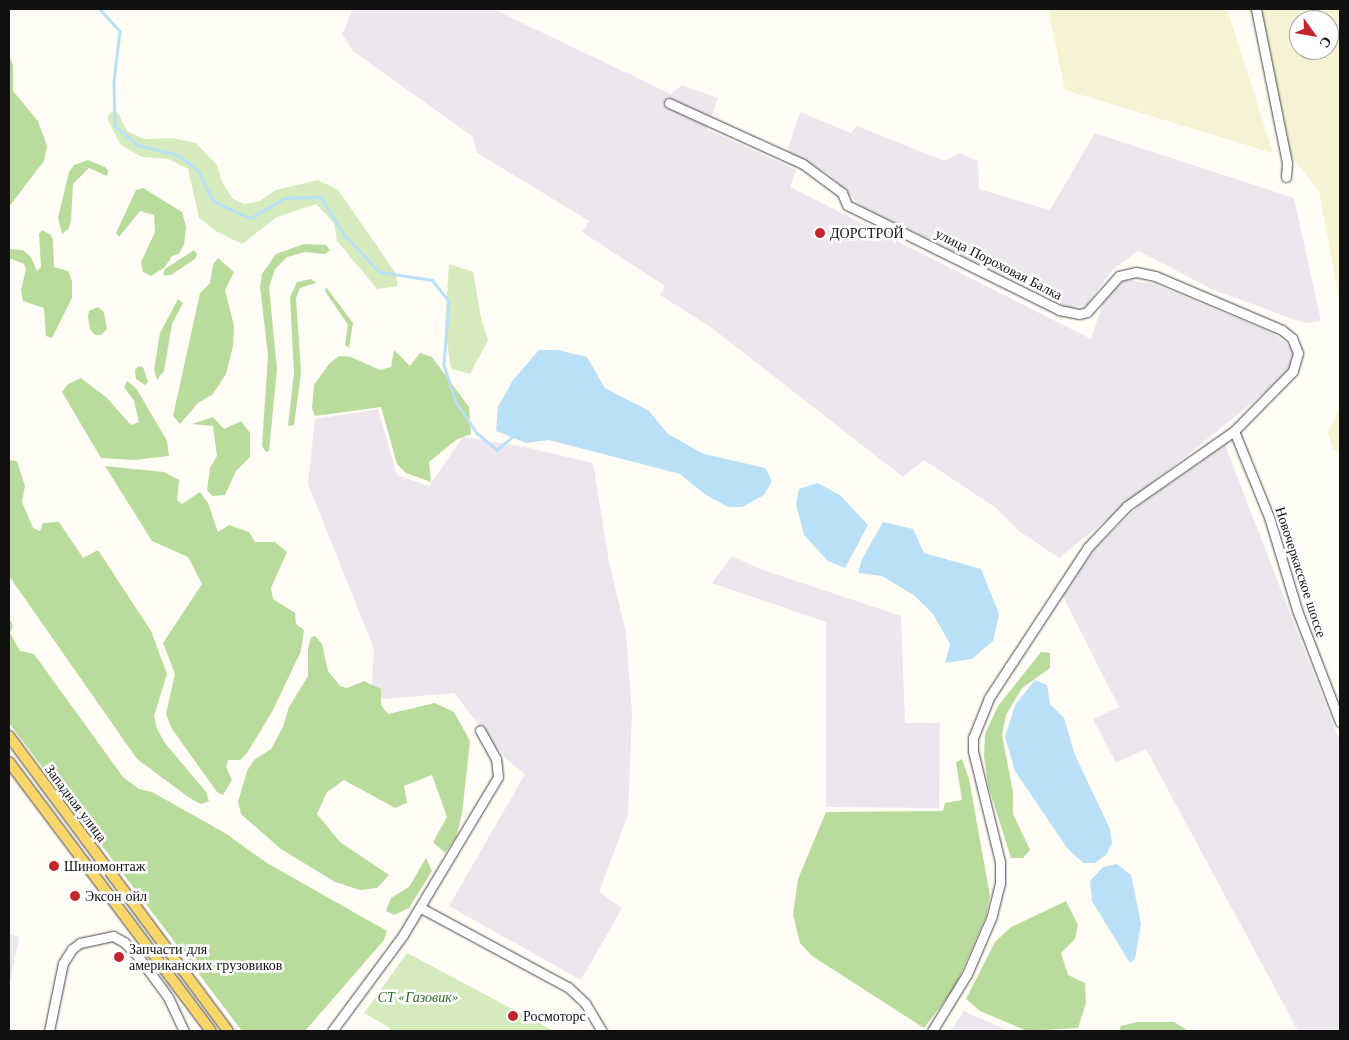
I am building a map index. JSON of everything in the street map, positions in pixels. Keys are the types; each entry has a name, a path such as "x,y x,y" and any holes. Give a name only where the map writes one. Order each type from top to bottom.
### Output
{"main road":[{"name":"Западная улица","path":"9,736 228,1031"},
{"path":"9,762 211,1031"}],"street":[{"path":"1256,9 1287,164 1286,177"},
{"name":"улица Пороховая Балка","path":"669,103 803,164 842,192 848,205 1059,310 1074,314 1087,312 1119,276 1136,272 1155,276 1282,330 1296,344 1297,364 1283,383 1234,431"},
{"path":"932,1031 968,974 992,916 1000,883 1000,862 973,751 973,738 989,698 1088,547 1127,506 1234,431"},
{"name":"Новочеркасское шоссе","path":"1234,431 1269,517 1296,610 1340,722"},
{"path":"332,1031 421,908 498,777 496,759 480,730"},
{"path":"421,908 568,987 586,1003 602,1031"},
{"path":"49,1031 63,963 72,949 80,943 113,936 124,942 137,955 168,997 184,1031"}],"shaded area":[{"path":"353,9 493,9 671,94 682,85 718,98 707,129 796,170 790,187 1091,339 1102,305 1120,279 1154,284 1272,333 1294,349 1296,360 1285,375 1242,411 1059,558 1019,531 996,508 924,460 903,477 712,328 660,295 665,286 582,232 589,221 476,152 473,137 353,51 342,34"},
{"path":"1048,9 1227,9 1273,153 1065,90"},
{"path":"1248,9 1340,9 1340,304 1319,191 1281,143 1269,100 1259,35"},
{"path":"800,112 851,133 857,126 944,161 960,153 978,161 979,189 1050,210 1095,133 1294,198 1321,321 1304,323 1216,291 1138,251 1112,270 1088,304 1070,308 862,207 829,174 787,152"},
{"path":"1340,406 1340,452 1333,449 1328,433"},
{"path":"378,409 397,475 429,486 463,437 525,447 593,463 609,562 626,632 632,713 628,815 599,892 622,908 581,980 449,906 525,774 506,759 454,693 371,700 374,649 308,484 315,419"},
{"path":"1225,445 1340,742 1340,1031 1298,1031 1146,749 1116,763 1093,719 1119,707 1063,596 1094,550 1139,505"},
{"path":"732,556 760,569 901,616 905,723 940,723 939,808 826,807 826,622 712,583"},
{"path":"9,934 19,937 9,987"},
{"path":"964,1011 1009,1031 950,1031"}],"green space":[{"path":"9,55 13,65 13,91 38,121 47,146 44,161 9,207"},
{"path":"111,112 118,113 127,131 144,139 172,138 196,143 217,165 222,182 233,199 244,204 260,201 276,190 318,180 338,190 395,272 398,286 377,289 337,241 334,223 316,204 277,217 242,244 216,231 199,218 188,169 168,159 142,157 120,144 107,118"},
{"path":"88,160 105,167 108,171 107,176 89,168 73,184 71,220 69,228 62,234 58,218 69,172 74,165"},
{"path":"143,188 182,212 186,227 184,245 179,254 172,256 165,267 151,276 143,272 141,262 155,232 154,215 140,211 119,237 116,233 136,190"},
{"path":"42,230 51,235 53,240 54,267 68,271 72,281 72,298 52,338 46,336 44,308 23,301 21,290 26,269 24,264 9,258 9,249 23,250 31,257 37,271 41,267 39,234"},
{"path":"304,244 326,245 330,250 325,254 305,252 287,257 275,269 269,287 277,369 269,451 266,452 262,446 268,355 260,287 262,274 276,254"},
{"path":"194,250 197,254 195,259 171,275 163,275 165,269"},
{"path":"218,258 234,272 225,290 234,326 233,346 226,374 213,394 198,403 180,424 173,416 200,293 210,283 213,264"},
{"path":"449,264 473,272 481,318 488,340 470,374 451,369 445,327"},
{"path":"311,279 316,283 300,288 296,298 301,373 294,425 288,426 294,373 290,297 297,282"},
{"path":"326,287 353,323 349,348 345,345 348,325 325,291"},
{"path":"178,299 183,303 172,324 164,371 157,380 154,370 160,333"},
{"path":"98,307 104,312 107,329 101,335 95,335 90,329 88,317 89,311"},
{"path":"394,350 410,366 420,353 432,357 469,407 471,434 456,440 429,462 431,482 406,473 397,464 381,407 315,416 312,409 314,385 329,364 339,356 351,357 380,370 391,367"},
{"path":"138,366 143,367 148,382 145,385 136,379 135,370"},
{"path":"81,378 107,398 131,425 139,422 134,401 124,387 127,381 136,388 167,441 169,456 134,460 101,458 62,392 68,384"},
{"path":"213,417 224,429 241,421 250,433 250,457 236,471 225,495 212,496 207,490 210,468 217,456 213,426 192,424"},
{"path":"9,460 17,461 25,486 22,502 33,528 40,531 43,523 59,522 83,558 98,550 151,631 167,674 154,716 157,729 165,743 206,792 209,801 201,804 191,799 137,759 9,576"},
{"path":"105,466 164,472 179,480 177,500 182,504 200,492 208,503 218,532 229,525 249,532 255,542 275,542 287,552 271,588 273,599 295,613 296,624 304,630 301,651 272,712 247,753 240,760 228,760 226,767 232,780 223,795 217,792 172,729 166,714 175,674 163,643 202,584 188,557 152,541"},
{"path":"9,618 13,626 10,633 20,651 34,654 123,777 139,789 152,792 225,833 267,863 387,931 384,940 305,1031 242,1031 9,723"},
{"path":"315,636 322,644 328,671 340,686 347,688 364,681 381,689 381,705 388,714 435,703 454,712 470,741 462,814 456,837 445,853 433,842 447,817 432,775 404,786 407,803 395,808 344,780 327,792 317,814 340,842 389,875 377,888 360,890 335,882 281,849 241,814 238,802 247,771 254,760 271,749 283,727 289,707 308,676 308,649 311,637"},
{"path":"1041,652 1050,653 1050,668 1022,688 1006,715 1002,735 1013,793 1013,814 1030,850 1023,858 1011,858 988,785 984,756 985,734 998,706"},
{"path":"962,759 969,779 990,896 986,916 955,987 924,1028 812,956 800,943 793,915 798,879 826,812 943,811 945,803 962,800 956,762"},
{"path":"426,858 432,871 409,908 394,915 386,911 391,898 409,887"},
{"path":"1066,901 1078,925 1075,939 1061,953 1068,975 1085,983 1086,1003 1078,1028 1027,1031 980,1011 966,999 995,942 1011,927"},
{"name":"СТ «Газовик»","path":"407,953 554,1031 389,1031 390,1028 364,1013"},
{"path":"1137,1022 1174,1022 1189,1031 1119,1031 1121,1026"}],"water":[{"path":"539,350 558,350 587,357 605,388 649,411 668,434 704,454 765,468 772,481 764,495 742,507 728,507 706,495 680,474 549,440 526,443 496,431 498,407 513,380"},
{"path":"817,483 840,495 868,525 845,568 828,561 804,535 796,504 799,489"},
{"path":"883,522 913,529 924,553 981,569 999,614 993,641 972,659 945,663 950,644 933,614 915,596 882,576 858,573 862,559"},
{"path":"1035,680 1047,685 1050,704 1064,718 1075,755 1110,829 1112,843 1106,855 1095,863 1083,863 1067,848 1015,771 1005,737 1015,705"},
{"path":"1117,864 1131,875 1141,924 1135,959 1130,963 1092,901 1090,881 1103,867"}],"waterway":[{"path":"100,9 120,31 114,82 115,126 138,145 178,155 199,171 213,201 250,218 285,198 321,197 345,236 380,272 432,280 449,301 444,365 456,402 477,433 497,450 512,437"}],"place":[{"name":"ДОРСТРОЙ","path":"820,233"},
{"name":"Шиномонтаж","path":"54,866"},
{"name":"Эксон ойл","path":"75,896"},
{"name":"Запчасти для американских грузовиков","path":"119,957"},
{"name":"Росмоторс","path":"513,1016"}]}
